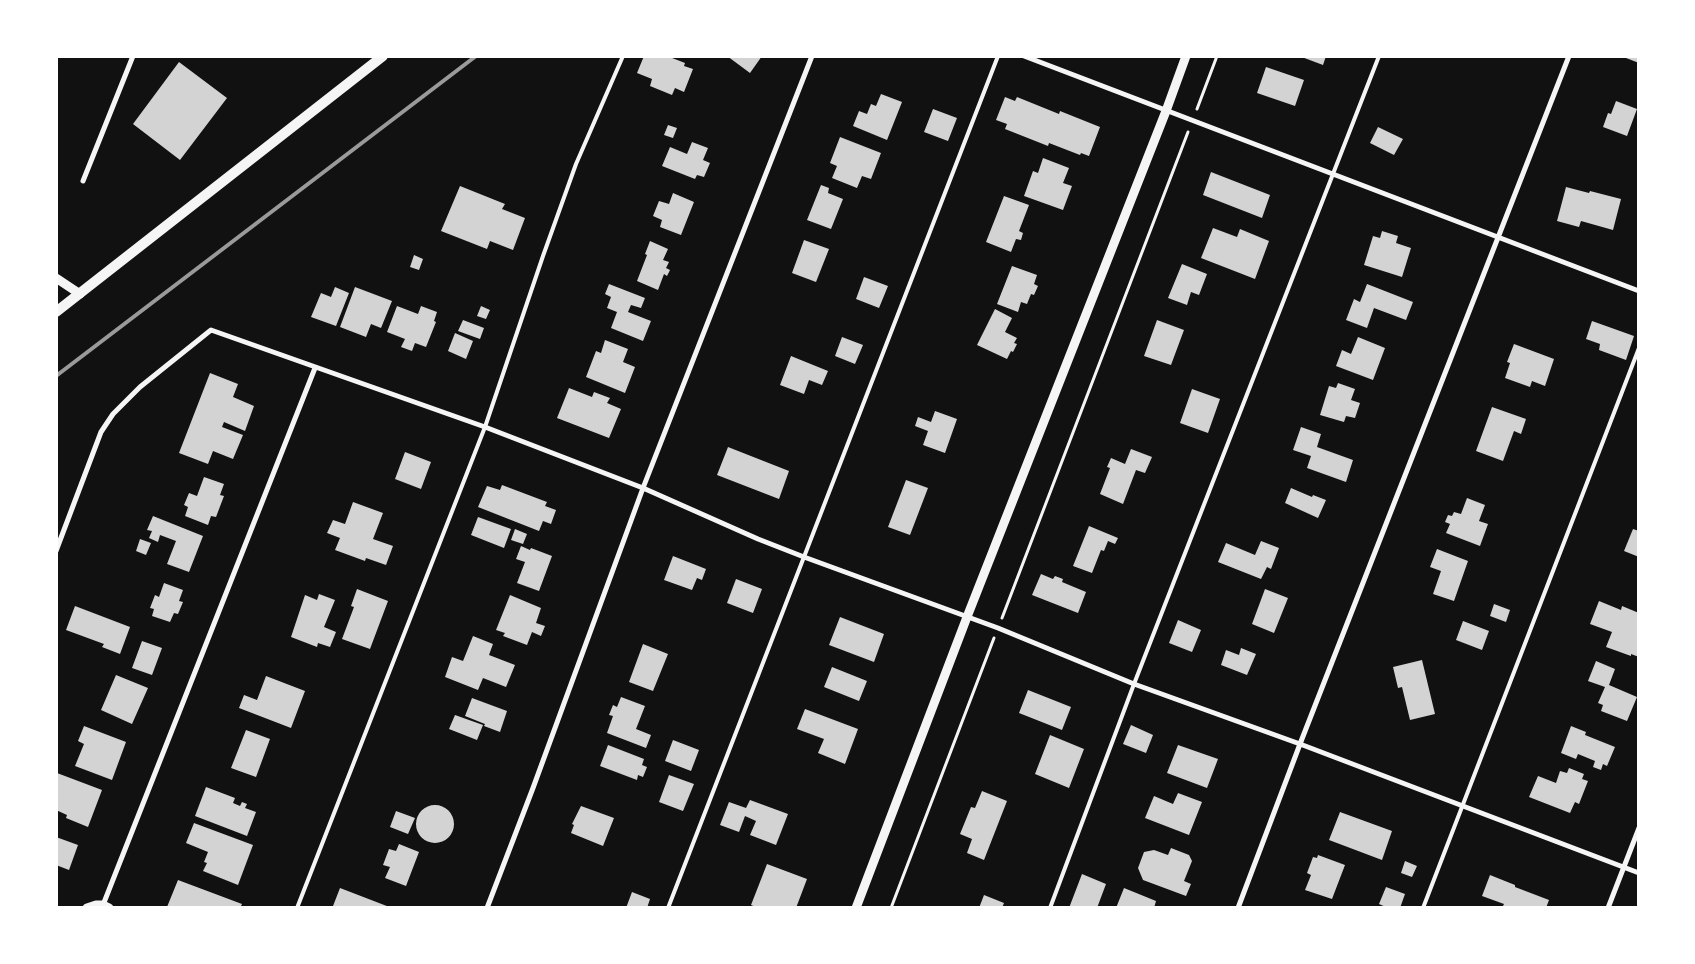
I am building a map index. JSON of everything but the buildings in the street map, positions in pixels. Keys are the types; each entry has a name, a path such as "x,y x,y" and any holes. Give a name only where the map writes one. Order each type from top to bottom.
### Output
{"main road":[{"path":"56,312 378,58"}],"street":[{"path":"83,181 133,56"},
{"path":"486,908 533,788 643,488 812,56"},
{"path":"1024,56 1192,122 1333,173 1639,291"},
{"path":"856,908 967,617 1186,56"},
{"path":"1238,908 1300,744 1569,56"},
{"path":"56,278 80,294"},
{"path":"56,551 101,432 113,414 140,387 211,330 485,427 643,488 758,539 804,557 998,628 1134,684 1300,744 1639,873"},
{"path":"87,908 96,905 106,906 315,368"},
{"path":"1608,908 1639,828"}],"lane":[{"path":"296,908 485,427 576,164 623,56"},
{"path":"668,908 998,56"},
{"path":"1050,908 1134,684 1379,56"},
{"path":"1423,908 1639,348"}],"path":[{"path":"891,908 1217,56"}],"railway":[{"path":"56,376 476,56"}]}
